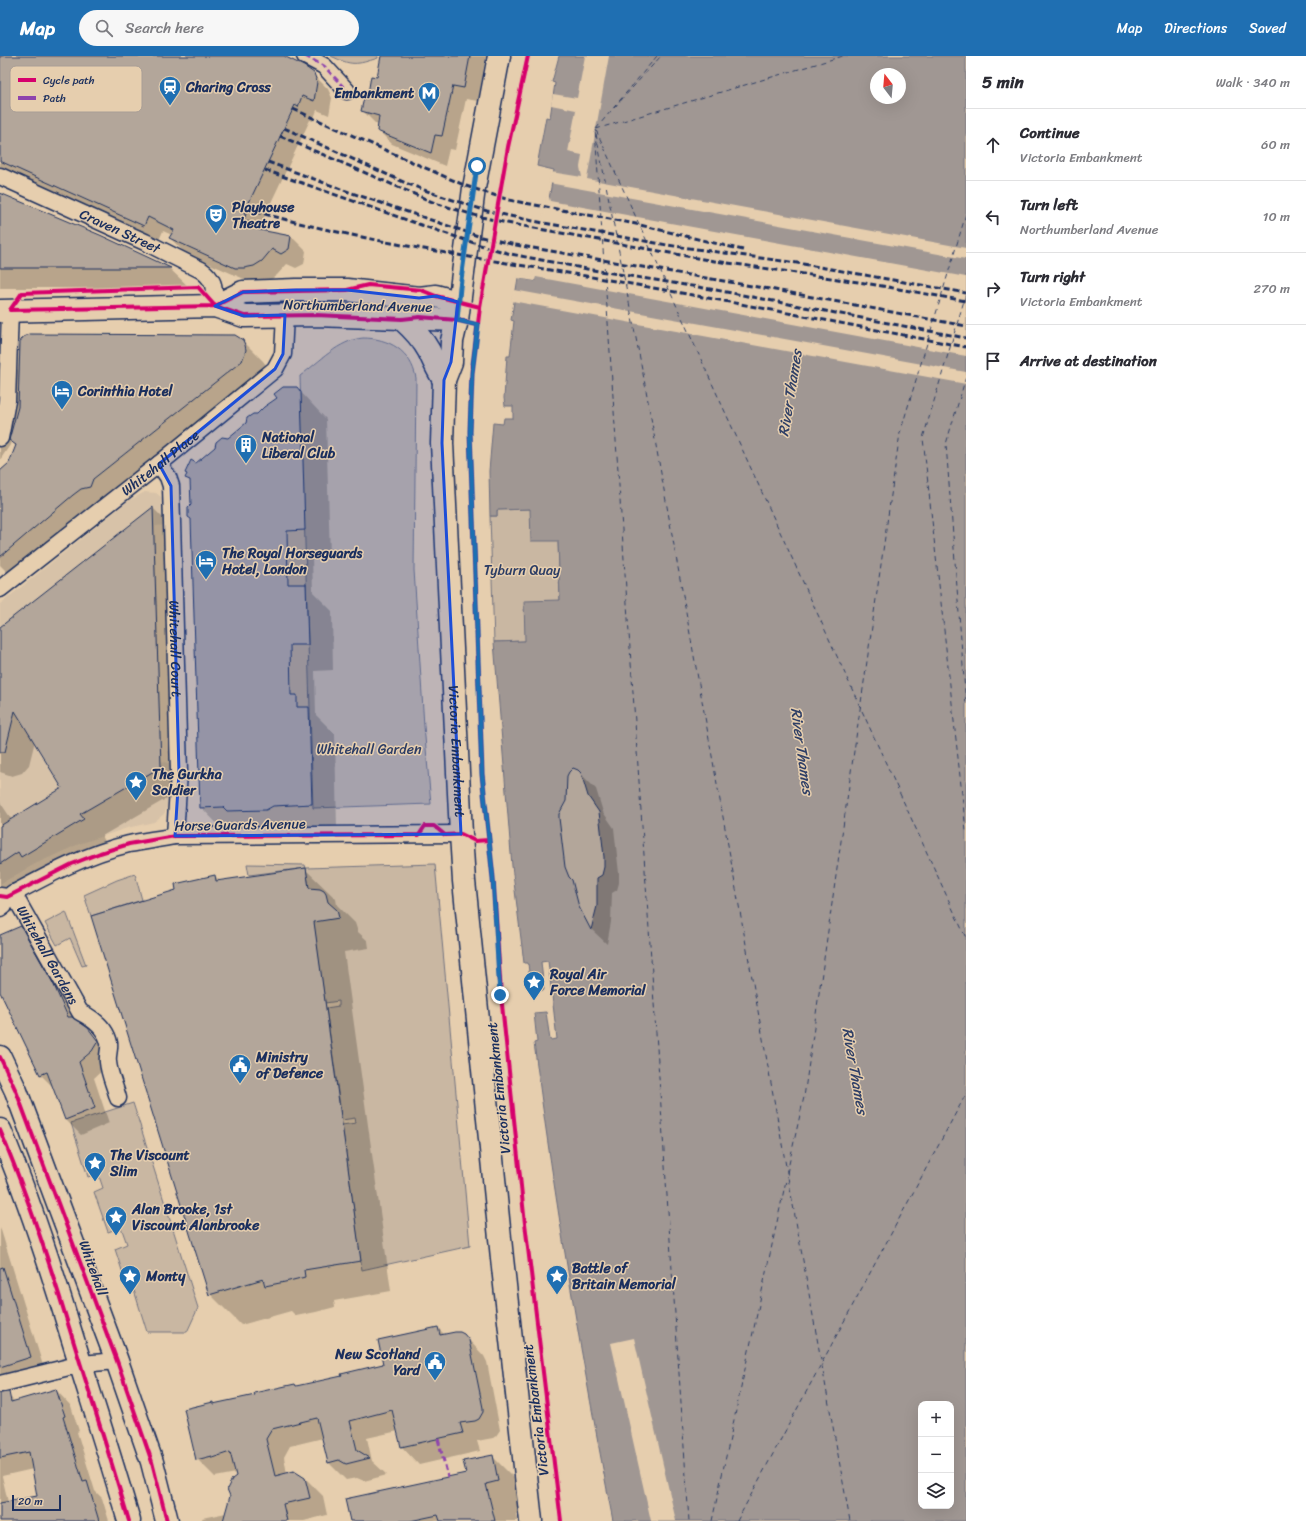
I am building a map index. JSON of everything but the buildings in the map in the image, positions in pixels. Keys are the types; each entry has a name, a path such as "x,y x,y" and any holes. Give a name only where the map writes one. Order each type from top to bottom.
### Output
{"main road":[{"name":"Victoria Embankment","path":"499,56 477,166 458,311 452,341 451,362 444,380 442,443 461,834 470,940 502,1258 531,1521"},
{"path":"285,315 296,290"},
{"name":"Northumberland Avenue","path":"215,306 243,292 347,290 419,298 436,296 458,311"},
{"name":"Northumberland Avenue","path":"5,310 215,306 244,316 285,315 402,319 458,311"},
{"path":"402,319 422,340 444,380"},
{"name":"Whitehall","path":"0,1057 16,1091 117,1361 152,1462 168,1521"},
{"path":"0,1130 34,1220 81,1364 129,1521"},
{"path":"8,1150 35,1141"}],"street":[{"path":"309,58 324,66 347,91"},
{"name":"Craven Street","path":"0,176 145,242 208,274 212,280 215,306"},
{"path":"0,438 7,402 5,310"},
{"name":"Whitehall Place","path":"0,589 275,369 283,354 285,315"},
{"name":"Whitehall Court","path":"158,464 168,477 171,486 179,772 175,836"},
{"name":"Horse Guards Avenue","path":"5,899 72,864 100,853 129,844 175,836 461,834"},
{"name":"Whitehall Gardens","path":"5,899 80,1012 91,1017 98,1023 106,1034 109,1042 108,1061 118,1098"},
{"path":"0,1384 81,1364 117,1361"}],"highlighted area":[{"path":"296,290 347,290 419,298 436,296 458,302 451,362 444,380 442,443 461,834 175,836 179,772 171,486 159,464 275,369 283,354 285,315 244,316 215,306 243,292"}],"shaded area":[{"path":"145,492 156,493 161,497 166,506 167,525 155,526 161,761 171,764 174,772 167,808 164,814 154,822 127,828 79,844 35,864 0,884 0,604 128,501"}],"green space":[{"path":"331,56 378,56 378,58 359,63 349,63"},
{"name":"Whitehall Garden","path":"363,338 382,340 404,353 409,360 416,378 414,570 424,726 431,804 313,808 300,376 338,347"},
{"name":"Tyburn Quay","path":"530,509 558,541 560,600 525,641 494,642 490,516 497,516 497,510"},
{"path":"247,864 305,865 306,868 249,875"},
{"path":"435,864 470,1246 362,1270 342,1125 356,1123 355,1118 342,1120 326,1008 339,1006 339,1001 325,1003 306,868"},
{"path":"135,874 142,900 91,916 84,895 117,880"},
{"path":"66,912 86,965 82,966 70,938 57,945 45,923"},
{"path":"133,1103 198,1308 187,1332 147,1332 133,1287 128,1289 115,1249 127,1244 121,1227 108,1232 94,1192 103,1188 98,1173 88,1177 71,1123"}],"water":[{"name":"River Thames","path":"559,56 966,56 966,1521 613,1521 570,1282 534,1043 537,1042 534,1013 546,1012 550,1040 557,1039 548,961 541,962 544,990 531,992 528,963 524,963 512,866 494,642 525,641 524,601 560,600 558,541 531,541 530,509 497,510 497,516 490,516 489,471 493,423 503,424 504,418 513,418 513,406 505,406 504,398 507,356 510,356 514,321 511,320 518,278 535,281 554,170 537,166 546,117 550,118 555,83 552,82"}],"pier":[{"path":"585,56 609,56 587,179 966,248 966,259 549,183 551,172 582,177 580,167 582,155 568,152 576,110 551,105 553,94 577,98"},
{"path":"548,192 550,201 966,277 966,356 536,277 535,281 516,278 518,276 533,279"},
{"path":"514,290 966,372 966,384 512,301"},
{"path":"634,1338 676,1521 651,1521 611,1343"}],"ferry route":[{"path":"657,56 595,130 689,1521"},
{"path":"614,108 661,56"},
{"path":"596,129 843,56"},
{"path":"596,130 966,938"},
{"path":"596,134 644,379 850,1521"},
{"path":"787,1173 804,1097 900,433 966,214"},
{"path":"966,294 923,438 966,831"},
{"path":"966,377 946,444 966,705"},
{"path":"737,1521 966,1094"},
{"path":"712,1521 787,1176"}],"railway":[{"path":"293,109 466,186 509,200 636,224 743,250"},
{"path":"284,128 408,184 487,211 533,221 667,245 797,263 966,293"},
{"path":"280,136 435,203 477,216 507,223 708,260 865,283 966,301"},
{"path":"268,162 349,192 481,237 516,245 775,290 966,326"},
{"path":"265,170 424,226 511,254 587,269 716,290 966,338"},
{"path":"247,209 288,220 373,239 681,293 966,347"}],"marked path":[{"path":"305,56 324,66 347,91"},
{"path":"438,1439 448,1477"}],"cycle path":[{"path":"528,56 508,147 480,307 472,373 470,432 482,774 493,878 501,995 524,1215 561,1521"},
{"path":"215,306 243,292 347,290 368,285 421,290 436,296 480,307"},
{"path":"10,310 22,293 198,287 215,306"},
{"path":"10,310 215,306 244,316 316,315 402,319 420,317 457,320 478,325"},
{"path":"0,896 7,897 72,864 100,853 129,844 175,836 419,835 425,826 434,826 445,835 461,834 475,841 488,840"},
{"path":"0,1057 16,1091 117,1361 152,1462 167,1521"},
{"path":"0,1130 19,1178 45,1253 129,1521"}],"place":[{"name":"Charing Cross","path":"170,106"},
{"name":"Embankment","path":"429,112"},
{"name":"Playhouse Theatre","path":"216,234"},
{"name":"Corinthia Hotel","path":"62,410"},
{"name":"National Liberal Club","path":"246,464"},
{"name":"The Royal Horseguards Hotel, London","path":"206,580"},
{"name":"The Gurkha Soldier","path":"136,802"},
{"name":"Royal Air Force Memorial","path":"534,1002"},
{"name":"Ministry of Defence","path":"240,1084"},
{"name":"The Viscount Slim","path":"95,1182"},
{"name":"Alan Brooke, 1st Viscount Alanbrooke","path":"116,1236"},
{"name":"Monty","path":"130,1296"},
{"name":"Battle of Britain Memorial","path":"557,1296"},
{"name":"New Scotland Yard","path":"435,1382"}],"route":[{"path":"477,166 458,302 457,320 478,325 472,373 470,432 482,774 493,878 500,995"}]}
